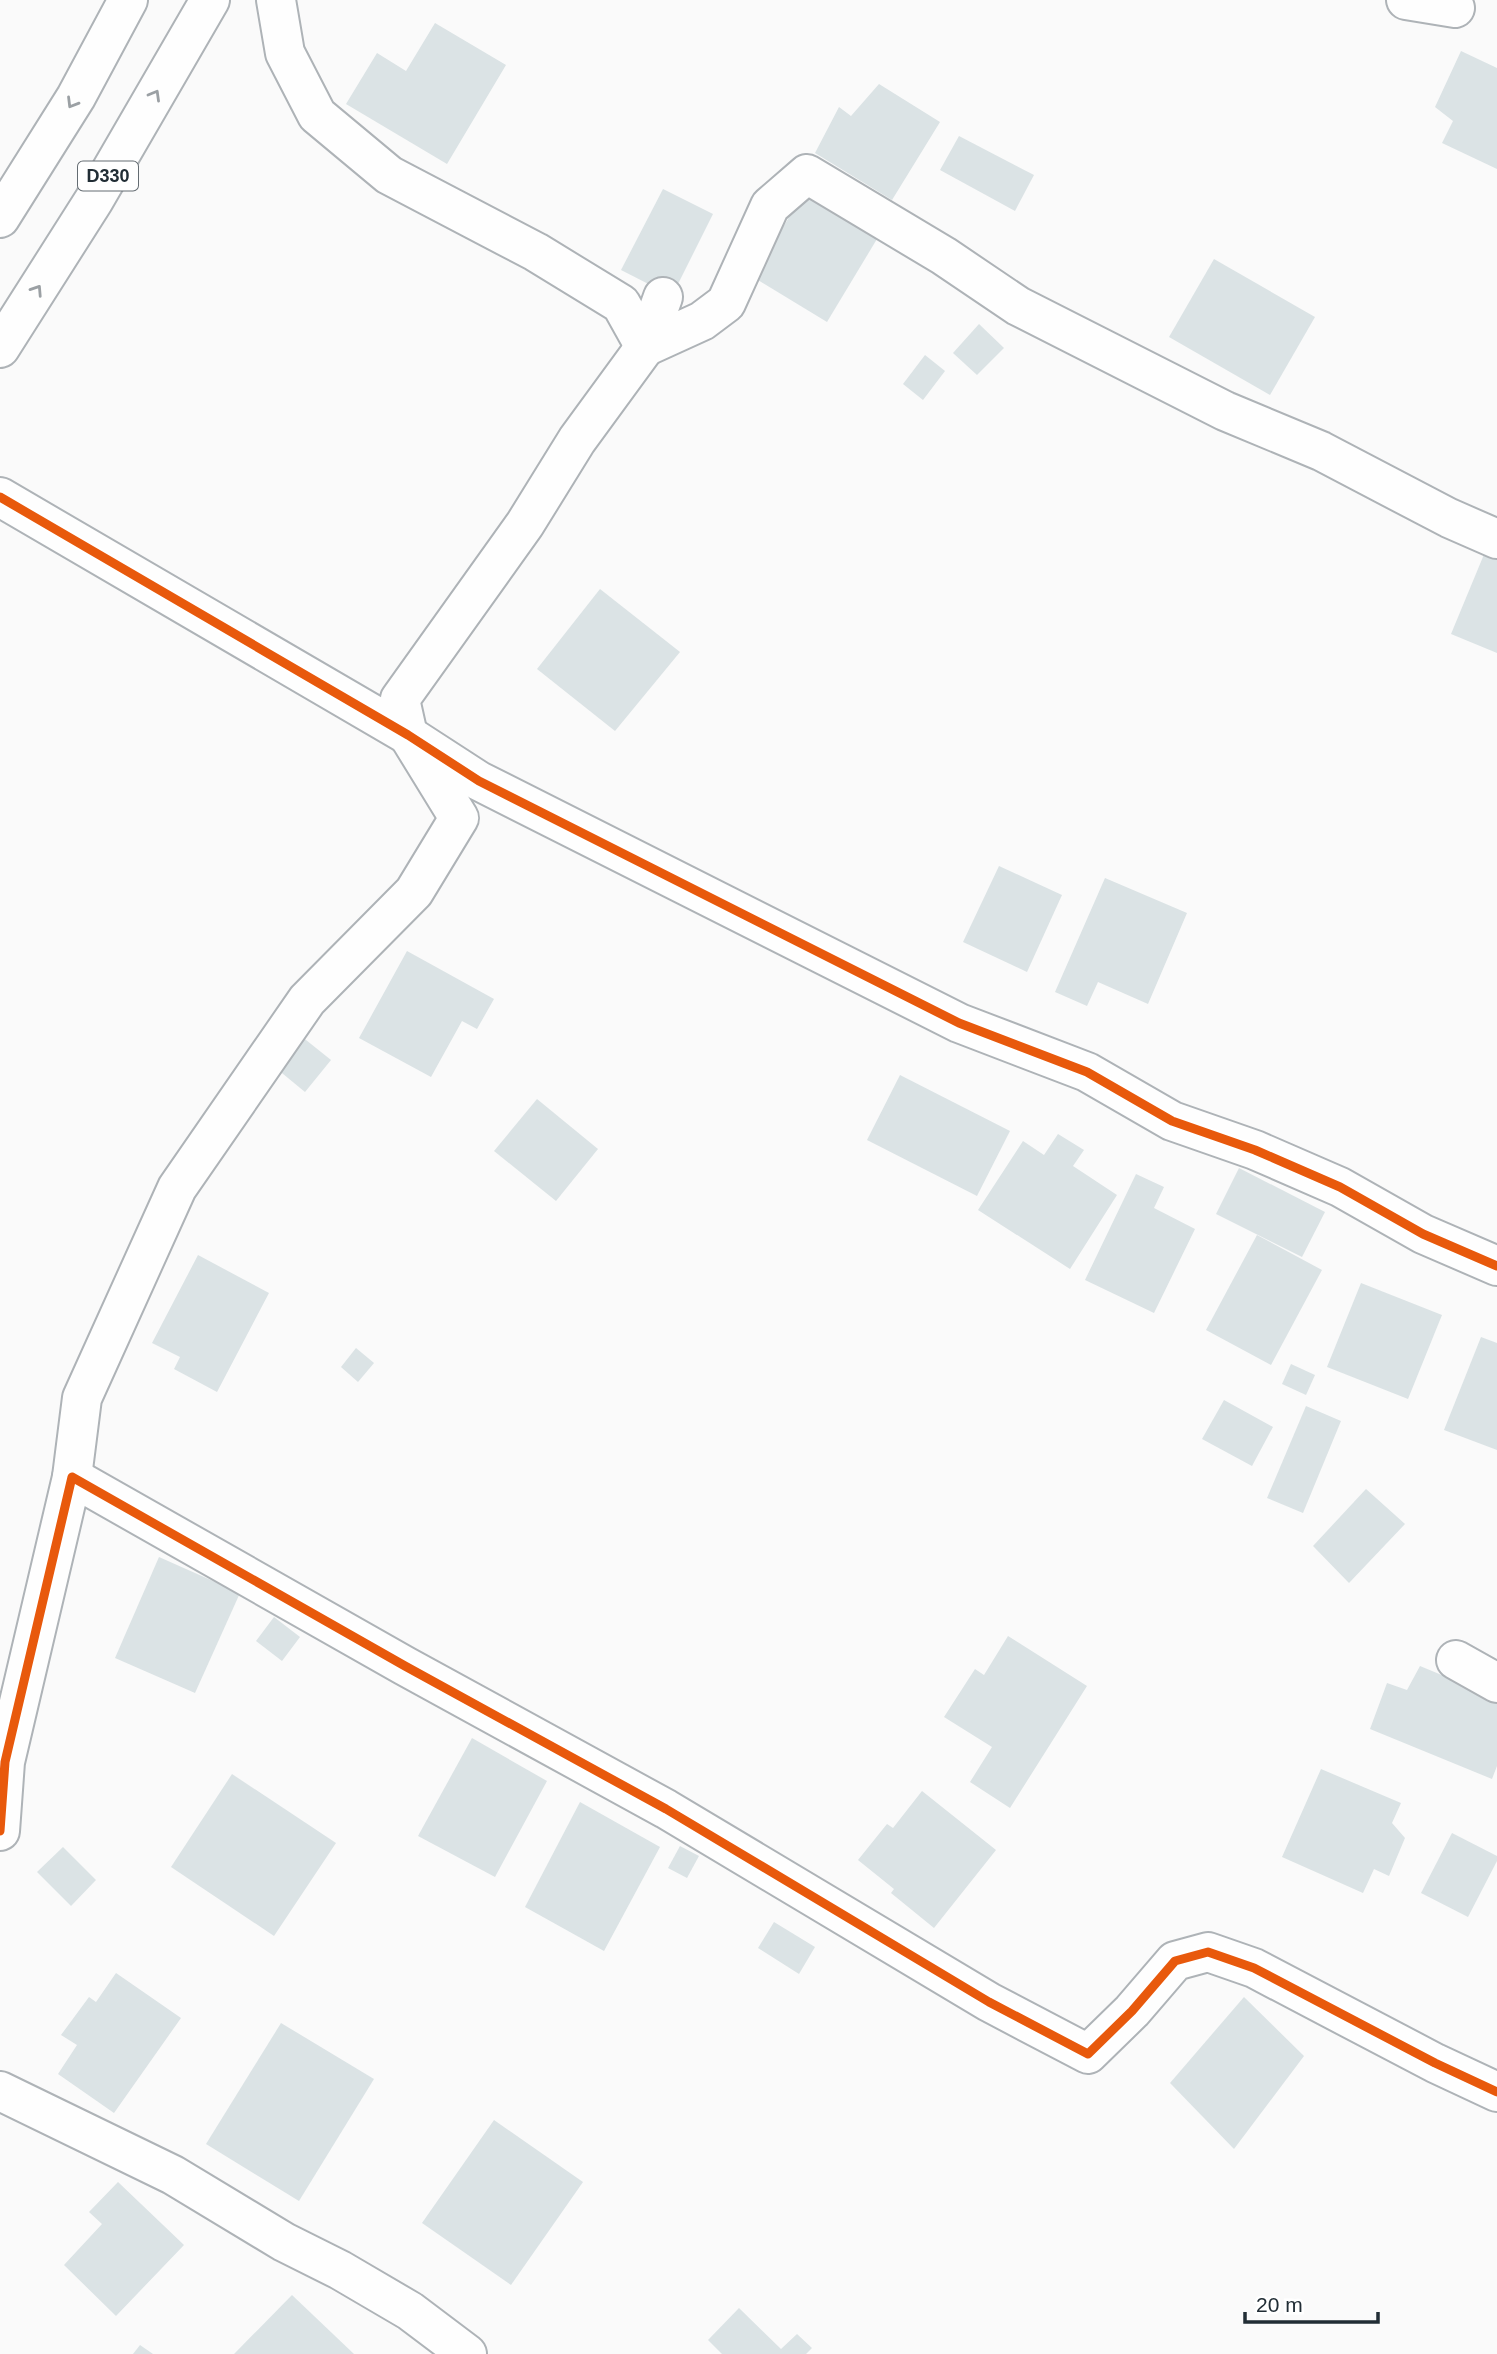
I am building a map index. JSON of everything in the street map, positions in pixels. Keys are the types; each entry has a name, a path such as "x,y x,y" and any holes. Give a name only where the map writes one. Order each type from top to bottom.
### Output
{"street":[{"path":"0,218 76,97 128,0"},
{"name":"D330","path":"0,348 94,200 209,0"},
{"path":"276,0 285,53 317,115 388,175 536,252 621,304 645,347"},
{"path":"1406,0 1455,8"},
{"path":"645,347 702,321 726,303 771,206 807,173 944,256 1018,306 1225,411 1321,452 1449,518 1497,539"},
{"path":"0,1831 5,1762 72,1477 82,1398 177,1188 307,1000 414,892 460,818 408,735 400,699 525,524 577,440 645,347 663,297"},
{"path":"0,497 408,735 479,781 959,1023 1087,1072 1172,1121 1255,1150 1340,1187 1423,1234 1497,1266"},
{"path":"72,1477 405,1666 666,1809 989,2002 1088,2054 1132,2011 1175,1961 1208,1952 1254,1968 1435,2063 1497,2092"},
{"path":"1456,1660 1497,1683"},
{"path":"0,2091 173,2175 284,2242 340,2270 410,2311 467,2354"}],"building":[{"path":"435,23 506,65 447,164 346,104 377,53 406,71"},
{"path":"1461,51 1497,68 1497,169 1442,143 1453,121 1435,107"},
{"path":"879,84 940,122 892,200 815,153 839,107 851,116"},
{"path":"959,136 1034,175 1015,211 940,170"},
{"path":"663,189 713,214 672,296 621,270"},
{"path":"806,189 880,234 827,322 753,277"},
{"path":"1214,259 1315,317 1270,395 1169,337"},
{"path":"979,324 1004,348 977,375 953,353"},
{"path":"925,355 945,371 923,400 903,384"},
{"path":"1485,552 1497,556 1497,653 1451,634"},
{"path":"600,589 680,652 615,731 537,669"},
{"path":"999,866 1062,895 1027,972 963,942"},
{"path":"1105,878 1187,913 1148,1004 1098,982 1087,1006 1055,992"},
{"path":"407,951 494,999 477,1029 462,1021 431,1077 359,1038"},
{"path":"296,1032 331,1060 305,1092 271,1064"},
{"path":"900,1075 1010,1131 977,1196 867,1140"},
{"path":"537,1099 598,1149 556,1201 494,1151"},
{"path":"1058,1134 1084,1150 1073,1166 1117,1195 1070,1269 978,1210 1023,1141 1044,1155"},
{"path":"1239,1168 1325,1212 1302,1257 1216,1214"},
{"path":"1136,1174 1164,1187 1154,1208 1195,1229 1154,1313 1085,1280"},
{"path":"1257,1235 1322,1270 1271,1365 1206,1330"},
{"path":"198,1255 269,1293 217,1392 174,1369 180,1357 152,1343"},
{"path":"1361,1283 1442,1315 1408,1399 1327,1367"},
{"path":"1481,1337 1497,1343 1497,1450 1444,1430"},
{"path":"356,1348 374,1363 358,1382 341,1367"},
{"path":"1291,1364 1315,1375 1306,1395 1282,1384"},
{"path":"1224,1400 1273,1427 1252,1466 1202,1439"},
{"path":"1306,1406 1341,1421 1303,1513 1267,1498"},
{"path":"1366,1489 1405,1524 1349,1583 1313,1546"},
{"path":"159,1557 240,1593 195,1693 115,1658"},
{"path":"274,1617 300,1637 282,1661 256,1641"},
{"path":"1008,1636 1087,1686 1010,1808 970,1782 992,1747 944,1717 975,1669 984,1675"},
{"path":"1420,1666 1497,1698 1497,1766 1492,1779 1370,1729 1387,1683 1407,1690"},
{"path":"472,1738 547,1781 495,1877 418,1836"},
{"path":"1321,1769 1401,1803 1392,1823 1405,1838 1389,1876 1374,1869 1363,1893 1282,1857"},
{"path":"232,1774 336,1843 274,1936 171,1867"},
{"path":"922,1791 996,1850 934,1928 891,1893 894,1889 858,1860 887,1824 893,1828"},
{"path":"580,1802 660,1847 604,1951 525,1907"},
{"path":"1452,1833 1497,1856 1497,1861 1468,1917 1421,1893"},
{"path":"680,1846 699,1856 687,1878 668,1868"},
{"path":"63,1847 96,1880 71,1906 37,1872"},
{"path":"774,1922 815,1947 799,1974 758,1948"},
{"path":"116,1973 181,2018 114,2113 58,2074 77,2045 61,2035 89,1997 96,2002"},
{"path":"1244,1997 1304,2056 1234,2149 1170,2083"},
{"path":"281,2023 374,2079 299,2201 206,2144"},
{"path":"494,2120 583,2182 511,2285 422,2223"},
{"path":"118,2182 184,2245 116,2316 64,2265 102,2224 89,2212"},
{"path":"292,2295 354,2354 234,2354"},
{"path":"739,2308 781,2349 797,2334 812,2348 806,2354 722,2354 708,2340"},
{"path":"140,2345 153,2354 133,2354"}],"cycle path":[{"path":"0,497 408,735 479,781 959,1023 1087,1072 1172,1121 1255,1150 1340,1187 1423,1234 1497,1266"},
{"path":"0,1831 5,1762 72,1477 405,1666 666,1809 989,2002 1088,2054 1132,2011 1175,1961 1208,1952 1254,1968 1435,2063 1497,2092"}]}
